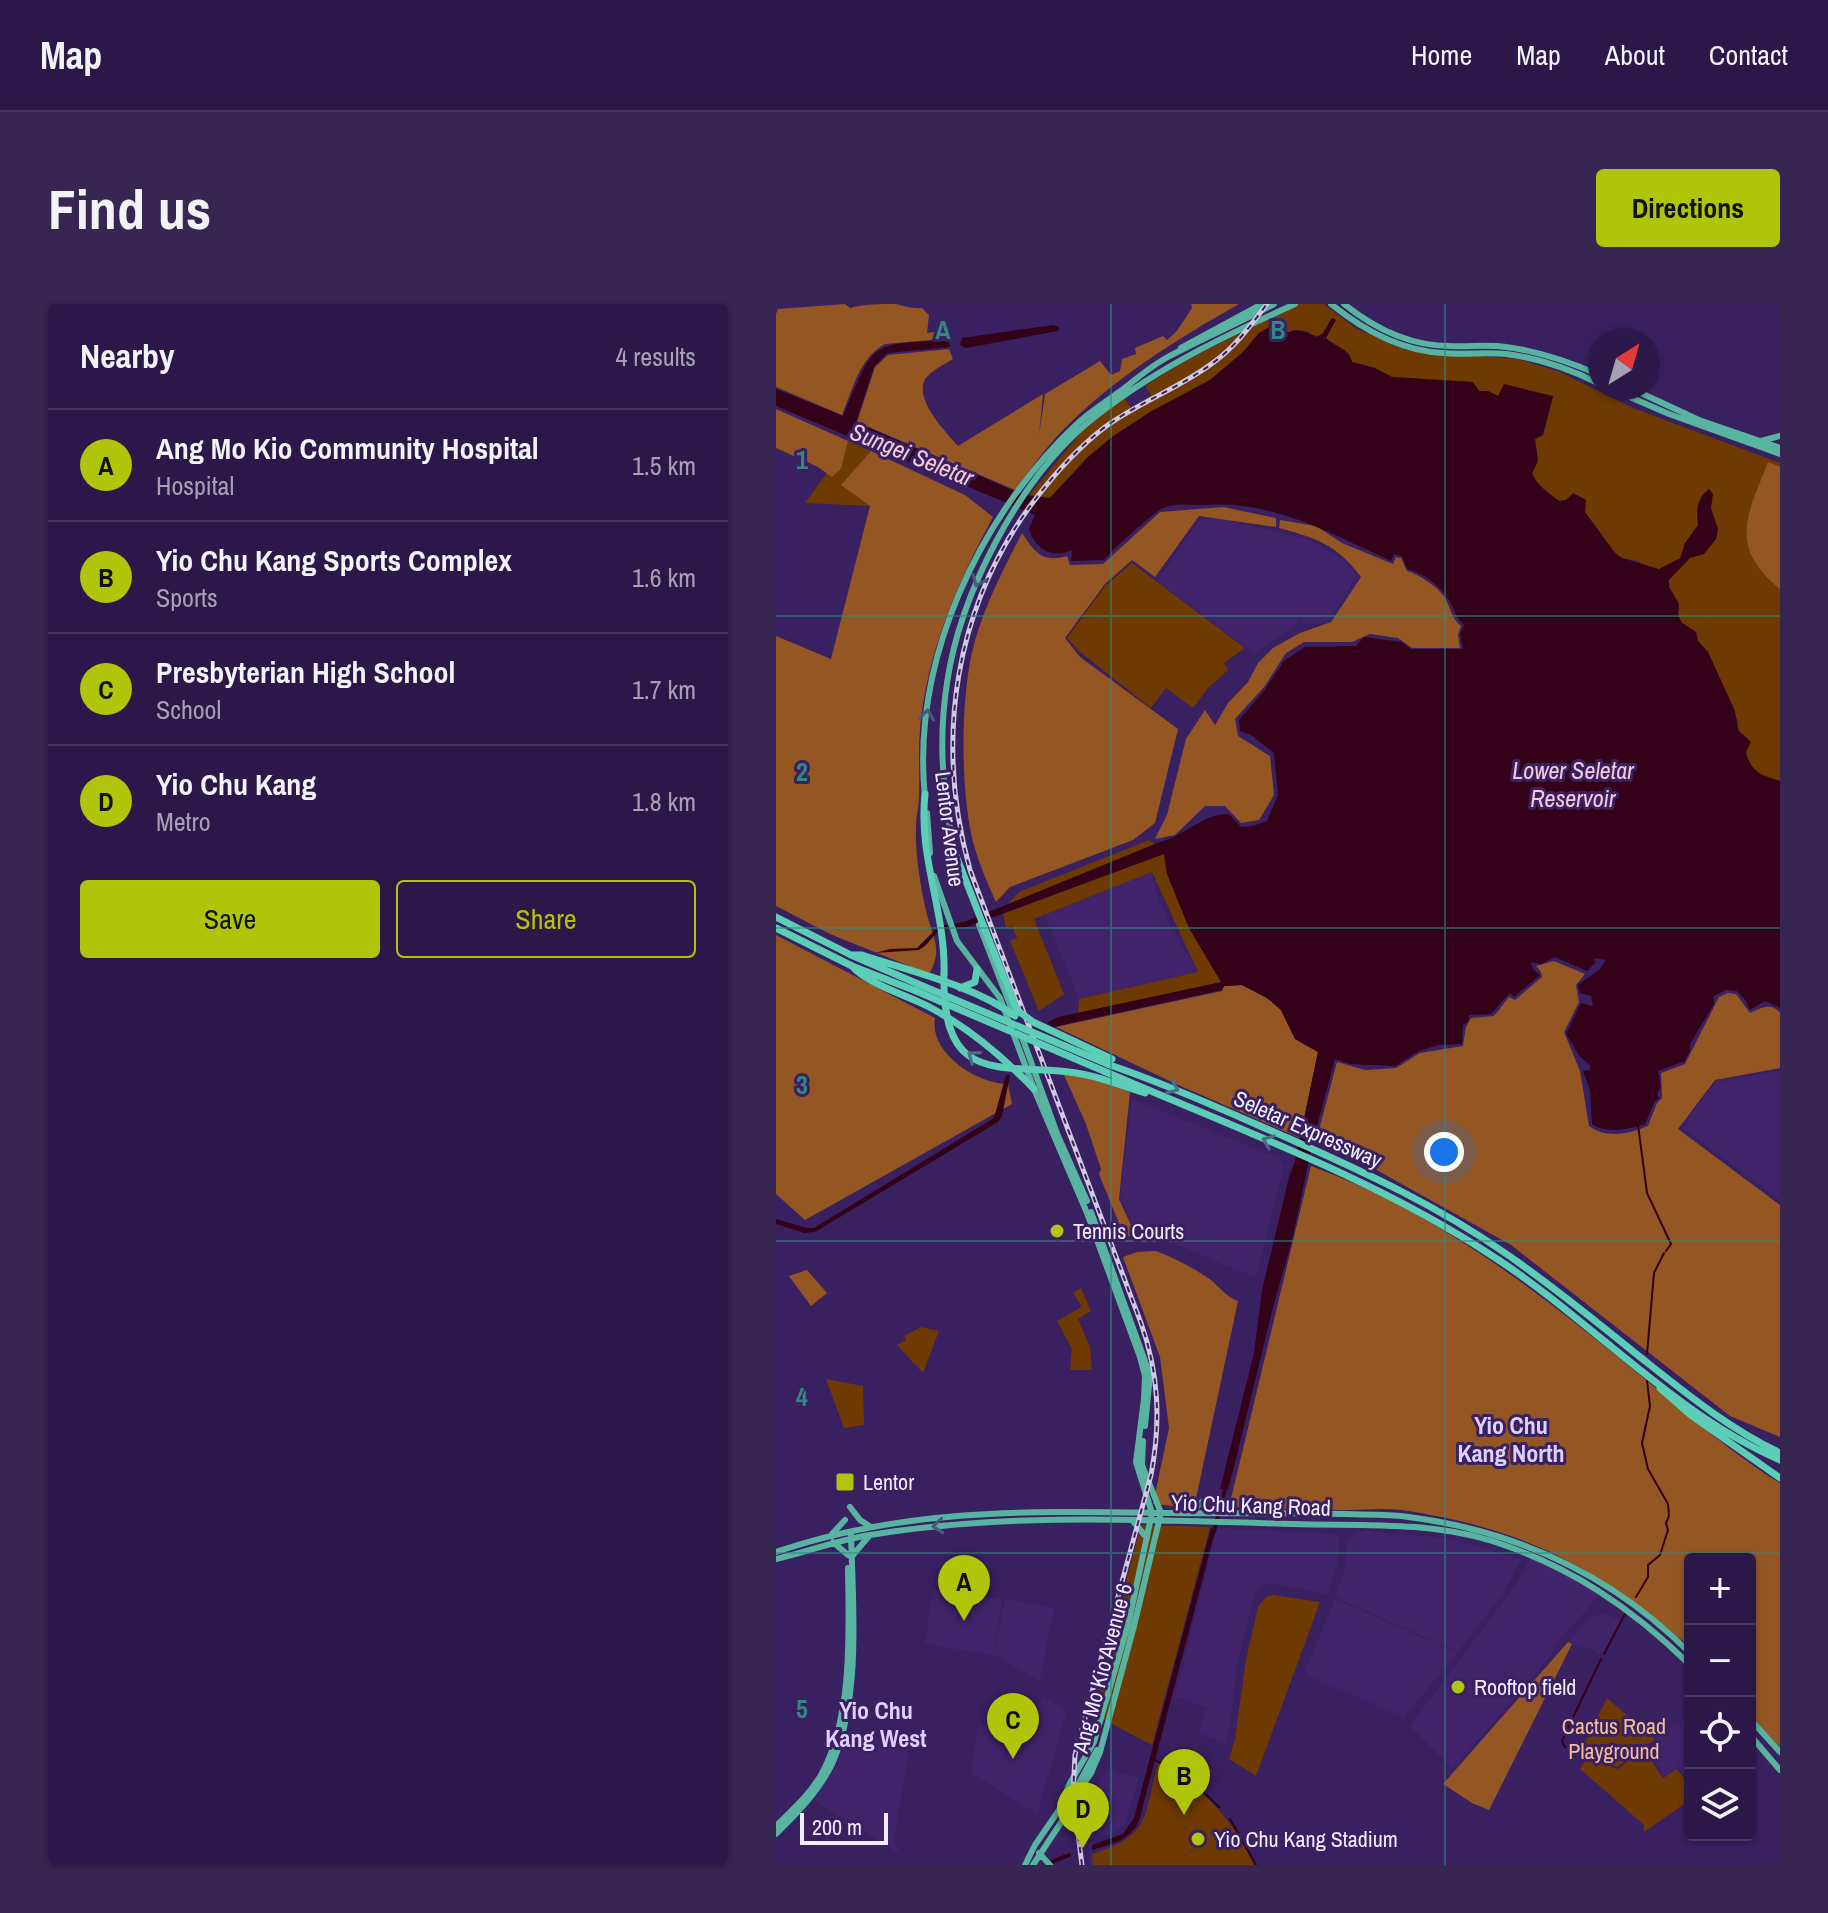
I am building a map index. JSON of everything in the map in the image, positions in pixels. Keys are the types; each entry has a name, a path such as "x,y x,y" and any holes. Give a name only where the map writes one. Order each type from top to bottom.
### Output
{"highway":[{"path":"925,794 923,838 944,940 944,1014 958,1044 974,1059 992,1067 1016,1070 1107,1068"},
{"path":"955,853 976,913 1017,1010 1107,1068"},
{"name":"Seletar Expressway","path":"776,917 917,987 1107,1068 1155,1097 1165,1097 1296,1152 1313,1154 1422,1202 1500,1250 1580,1308 1726,1424 1780,1453"},
{"name":"Seletar Expressway","path":"776,928 852,966 917,987"},
{"path":"851,955 862,955 958,988 1015,1016"},
{"path":"852,966 865,977 923,1003 956,1022 1034,1089"},
{"path":"958,988 975,982 977,969"},
{"name":"Seletar Expressway","path":"1107,1068 1150,1078 1298,1143 1416,1209 1495,1257 1551,1296 1722,1430 1780,1460"},
{"path":"1643,1371 1692,1416 1780,1478"}],"main road":[{"path":"1223,323 1252,304"},
{"path":"1173,355 1185,344 1262,304"},
{"name":"Lentor Avenue","path":"1156,1517 1141,1460 1150,1375 1145,1356 1005,1009 996,991 961,947 949,922 934,877 923,750 931,690 946,629 990,533 1022,492 1079,422 1173,355 1274,304"},
{"name":"Lentor Avenue","path":"1022,492 1083,427 1124,395 1179,361 1295,304"},
{"path":"1344,304 1372,328 1422,344 1505,347 1536,352 1588,371"},
{"path":"1331,305 1396,343 1428,352 1504,354 1535,359 1588,378"},
{"path":"1635,400 1780,451"},
{"path":"1639,400 1643,403"},
{"path":"1656,400 1780,451"},
{"path":"1761,441 1780,436"},
{"name":"Lentor Avenue","path":"955,853 943,759 946,689 960,631 1010,510"},
{"path":"946,629 954,627 960,631"},
{"path":"931,690 938,694 946,689"},
{"name":"Lentor Avenue","path":"976,913 1015,1016 1034,1089 1087,1213 1140,1357 1145,1376 1136,1462 1153,1500"},
{"path":"1173,1522 1151,1537 1134,1516 1153,1500 1176,1513"},
{"path":"1190,1513 1203,1501"},
{"path":"776,1826 821,1774 837,1731 848,1645 850,1557 870,1531 850,1507"},
{"name":"Yio Chu Kang Road","path":"1156,1517 1176,1513 1330,1513 1401,1516 1460,1525 1538,1549 1575,1566 1614,1590 1665,1628 1684,1647"},
{"path":"1330,1513 1344,1525 1352,1514"},
{"name":"Yio Chu Kang Road","path":"776,1552 870,1531 991,1521 1134,1516 1173,1522 1386,1526 1452,1532 1529,1554 1572,1573 1653,1629 1684,1659"},
{"name":"Ang Mo Kio Avenue 6","path":"1037,1858 1102,1721 1156,1517"},
{"path":"845,1520 832,1538 850,1557"},
{"path":"776,1834 818,1789 834,1759 842,1733 853,1645 849,1536"},
{"name":"Ang Mo Kio Avenue 6","path":"1025,1865 1037,1858 1094,1767 1108,1727 1151,1537"},
{"name":"Yio Chu Kang Road","path":"776,1559 832,1538"},
{"path":"1756,1725 1778,1749 1767,1754"},
{"path":"1064,1799 1088,1761 1103,1727 1108,1727"},
{"path":"1756,1742 1780,1770"},
{"path":"1037,1858 1050,1865"}],"shaded area":[{"path":"845,304 850,308 896,304 922,308 929,315 927,333 949,330 953,338 885,344 876,350 858,375 842,415 776,387 778,309"},
{"path":"1191,304 1239,304 1169,346 1101,395 1055,439 1015,490 857,422 875,367 888,355 949,349 953,359 926,378 923,395 932,414 958,446 1043,394 1039,435 1045,394 1100,361 1111,375 1120,371 1122,359 1136,354 1135,348 1163,336 1167,340 1177,331 1192,308"},
{"path":"776,409 848,441 841,469 832,477 818,467 776,448"},
{"path":"871,451 965,495 993,517 946,619 929,673 924,701 919,737 916,837 922,890 936,950 929,974 830,934 776,906 776,636 831,659 870,506 841,485"},
{"path":"1768,462 1780,467 1780,589 1753,559 1748,544 1749,515"},
{"path":"1223,507 1276,518 1276,527 1199,516 1155,577 1132,560 1105,584 1065,638 1080,657 1178,729 1155,823 1133,840 1010,887 996,902 971,833 964,768 965,698 980,625 1022,533 1040,555 1052,558 1067,556 1070,565 1103,564 1160,512"},
{"path":"1200,519 1219,519 1308,539 1344,559 1356,576 1331,618 1307,624 1300,619 1292,628 1254,653 1157,581"},
{"path":"1280,520 1316,526 1342,543 1393,564 1396,557 1401,558 1407,571 1438,589 1445,598 1461,626 1458,635 1460,648 1412,648 1398,638 1370,634 1352,642 1304,642 1286,653 1264,687 1235,719 1238,736 1270,756 1274,795 1259,820 1241,823 1225,806 1205,806 1175,835 1155,839 1167,815 1186,739 1205,710 1215,725 1228,703 1248,682 1258,663 1273,648 1300,633 1331,622 1361,577 1343,557 1325,544 1279,528"},
{"path":"1152,872 1155,889 1170,927 1198,972 1079,999 1045,915"},
{"path":"776,935 935,1018 935,1031 947,1054 983,1079 1008,1084 1012,1104 805,1220 776,1194"},
{"path":"1554,961 1585,974 1576,985 1579,1002 1564,1032 1580,1071 1589,1126 1603,1133 1625,1133 1648,1126 1662,1098 1661,1073 1685,1064 1719,997 1736,994 1750,1013 1769,1007 1780,1013 1780,1068 1715,1080 1678,1129 1780,1205 1780,1437 1730,1416 1511,1245 1364,1163 1316,1141 1337,1062 1365,1070 1396,1068 1420,1053 1463,1046 1471,1018 1494,1016 1509,997 1515,1000 1542,977 1536,966"},
{"path":"1242,985 1267,998 1281,1010 1295,1039 1318,1052 1300,1138 1056,1027 1222,991 1224,986"},
{"path":"1780,1071 1780,1200 1683,1128 1702,1098 1717,1082"},
{"path":"1064,1075 1083,1076 1130,1092 1119,1199 1135,1234 1125,1238 1099,1174 1101,1169 1086,1124"},
{"path":"1132,1099 1279,1158 1284,1166 1256,1278 1133,1226 1120,1196"},
{"path":"1311,1166 1400,1206 1482,1255 1559,1310 1723,1444 1780,1483 1780,1747 1756,1721 1756,1553 1684,1553 1684,1642 1623,1594 1590,1573 1522,1540 1485,1528 1394,1509 1229,1507"},
{"path":"1156,1251 1196,1270 1238,1301 1194,1508 1153,1504 1169,1428 1160,1357 1123,1257 1137,1252"},
{"path":"807,1270 827,1293 811,1306 789,1276"},
{"path":"1217,1528 1321,1533 1337,1535 1340,1542 1338,1565 1327,1595 1277,1584 1263,1585 1255,1594 1237,1665 1226,1744 1198,1732 1206,1707 1175,1697"},
{"path":"1356,1532 1448,1538 1521,1559 1503,1594 1458,1652 1335,1597 1344,1573 1347,1541"},
{"path":"1531,1556 1565,1571 1600,1595 1453,1769 1410,1726 1516,1585"},
{"path":"933,1589 1002,1599 994,1654 1005,1599 1054,1608 1040,1681 993,1655 925,1644"},
{"path":"1335,1599 1457,1653 1404,1717 1306,1675 1306,1668"},
{"path":"1605,1614 1623,1622 1602,1655 1568,1642 1592,1616"},
{"path":"1568,1642 1572,1644 1489,1810 1443,1784"},
{"path":"1043,1696 1067,1711 1037,1814 971,1773 979,1723 1013,1744"},
{"path":"1684,1719 1684,1775 1678,1767 1664,1776 1644,1747"},
{"path":"847,1733 910,1743 894,1837 903,1856 813,1800 836,1766"},
{"path":"1110,1767 1119,1773 1139,1778 1124,1826 1091,1839 1093,1865 1090,1865 1085,1801"}],"green space":[{"path":"1296,304 1324,304 1355,328 1405,350 1518,359 1560,372 1588,386 1588,400 1617,400 1780,463 1780,781 1760,776 1751,766 1741,743 1738,721 1708,652 1698,641 1696,632 1682,623 1678,615 1679,604 1669,587 1638,561 1622,558 1615,553 1585,512 1566,500 1559,501 1534,478 1532,473 1538,461 1535,439 1543,435 1553,397 1503,385 1503,391 1498,396 1479,391 1472,382 1391,377 1375,368 1352,362 1326,338 1308,331 1293,330 1280,336 1273,325 1259,333 1243,352 1210,380 1150,412 1112,437 1088,457 1050,498 1029,495 1084,429 1124,398 1132,409 1151,395 1145,386 1182,363"},
{"path":"848,441 871,451 841,485 870,506 805,503 827,473 832,476 841,468"},
{"path":"1132,563 1245,648 1224,663 1228,670 1208,688 1193,708 1166,688 1151,708 1080,652 1067,638 1106,585"},
{"path":"1149,840 1155,844 1007,905 1019,892"},
{"path":"1164,853 1167,874 1189,928 1222,982 1078,1014 1079,999 1198,972 1152,872 1034,919 1064,994 1039,1011 1010,941 1017,938 1012,926 1006,928 1003,914"},
{"path":"1081,1288 1091,1311 1078,1319 1090,1347 1092,1370 1070,1370 1072,1349 1057,1321 1080,1308 1073,1293"},
{"path":"921,1327 939,1331 923,1373 897,1345 906,1340 904,1336"},
{"path":"826,1379 863,1386 864,1425 844,1428"},
{"path":"1141,1525 1210,1527 1152,1745 1091,1713"},
{"path":"1273,1595 1320,1602 1256,1776 1229,1759 1258,1607 1266,1597"},
{"name":"Cactus Road Playground","path":"1607,1698 1655,1739 1617,1767 1579,1754"},
{"path":"1644,1749 1663,1778 1677,1769 1684,1778 1684,1804 1644,1832 1644,1825 1580,1769 1587,1758 1618,1769"},
{"path":"1158,1763 1190,1783 1215,1806 1236,1832 1254,1865 1093,1865 1092,1854 1126,1840 1142,1822"}],"water":[{"name":"Lower Seletar Reservoir","path":"1332,318 1336,320 1326,338 1345,350 1352,362 1375,368 1392,377 1473,382 1479,391 1498,396 1504,384 1553,396 1543,435 1535,439 1538,461 1532,473 1534,478 1559,501 1566,500 1573,493 1586,500 1585,512 1622,558 1659,569 1680,558 1685,543 1698,525 1700,500 1709,489 1713,494 1711,508 1718,529 1716,539 1704,554 1690,558 1669,580 1669,587 1679,604 1678,615 1682,623 1696,632 1698,641 1708,652 1735,711 1738,730 1751,742 1746,752 1751,765 1763,775 1780,781 1780,1008 1765,1001 1750,1010 1737,991 1726,990 1714,996 1714,1004 1690,1044 1685,1061 1658,1071 1661,1086 1657,1094 1659,1098 1645,1124 1626,1129 1604,1129 1592,1124 1590,1090 1583,1071 1590,1070 1590,1065 1580,1057 1566,1034 1581,1003 1593,1006 1591,996 1580,993 1578,985 1599,970 1606,960 1594,958 1595,963 1587,971 1555,957 1541,964 1531,962 1540,975 1514,997 1510,993 1491,1014 1469,1015 1468,1022 1463,1025 1462,1044 1438,1045 1419,1051 1395,1066 1350,1064 1335,1059 1234,1467 1228,1489 1220,1489 1254,1353 1262,1291 1295,1161 1318,1052 1295,1039 1281,1010 1267,998 1242,985 1224,986 1222,990 1053,1027 1047,1023 1058,1017 1221,982 1189,928 1167,874 1164,854 967,927 939,930 919,950 875,953 917,948 939,926 964,922 1169,839 1210,818 1229,814 1241,827 1267,821 1278,795 1274,753 1251,735 1240,731 1239,720 1284,661 1305,647 1356,646 1364,637 1401,642 1411,649 1463,649 1460,634 1464,625 1443,592 1434,583 1407,569 1402,556 1394,554 1391,561 1302,521 1255,508 1231,505 1169,506 1151,516 1104,560 1071,561 1072,550 1051,553 1035,542 1029,529 1035,515 776,406 776,389 843,416 861,374 876,352 902,343 949,341 950,347 887,353 874,367 856,422 1024,495 1050,498 1088,457 1112,437 1150,412 1210,380 1243,352 1259,333 1273,325 1271,320 1278,326 1280,336 1299,330 1317,337"},
{"path":"1054,325 1059,327 1058,331 966,348 960,345 962,338"},
{"path":"1006,1075 1010,1075 998,1122 815,1232 804,1233 776,1224 776,1219 814,1228 994,1118"},
{"path":"1211,1528 1216,1528 1139,1821 1125,1837 1092,1850 1092,1845 1123,1834 1134,1818"}],"waterway":[{"path":"1638,1125 1647,1193 1671,1244 1666,1251"},
{"path":"1647,1354 1654,1273 1664,1253"},
{"path":"1636,1597 1648,1577 1648,1565 1660,1555 1669,1516 1668,1504 1648,1469 1642,1443 1650,1406 1647,1381"},
{"path":"1214,1531 1225,1489"},
{"path":"1604,1654 1625,1614"},
{"path":"1568,1728 1601,1659"},
{"path":"1565,1734 1562,1741 1565,1747"},
{"path":"1154,1759 1163,1765"},
{"path":"1174,1771 1219,1807"},
{"path":"1230,1819 1256,1865"},
{"path":"1049,1863 1069,1855"}],"railway":[{"path":"1082,1865 1073,1795 1075,1755 1151,1475 1157,1417 1155,1380 1141,1323 970,870 959,821 953,723 959,675 970,628 986,582 1009,538 1037,497 1077,451 1105,427 1222,356 1267,304"}],"place":[{"name":"Tennis Courts","path":"1057,1231"},
{"name":"Lentor","path":"845,1482"},
{"name":"Ang Mo Kio Community Hospital","path":"964,1621"},
{"name":"Rooftop field","path":"1458,1687"},
{"name":"Presbyterian High School","path":"1013,1759"},
{"name":"Yio Chu Kang Sports Complex","path":"1184,1815"},
{"name":"Yio Chu Kang Stadium","path":"1198,1839"},
{"name":"Yio Chu Kang","path":"1083,1848"}],"district":[{"name":"Yio Chu Kang North","path":"1511,1439"},
{"name":"Yio Chu Kang West","path":"876,1724"}],"water label":[{"name":"Sungei Seletar","path":"912,454"}]}
